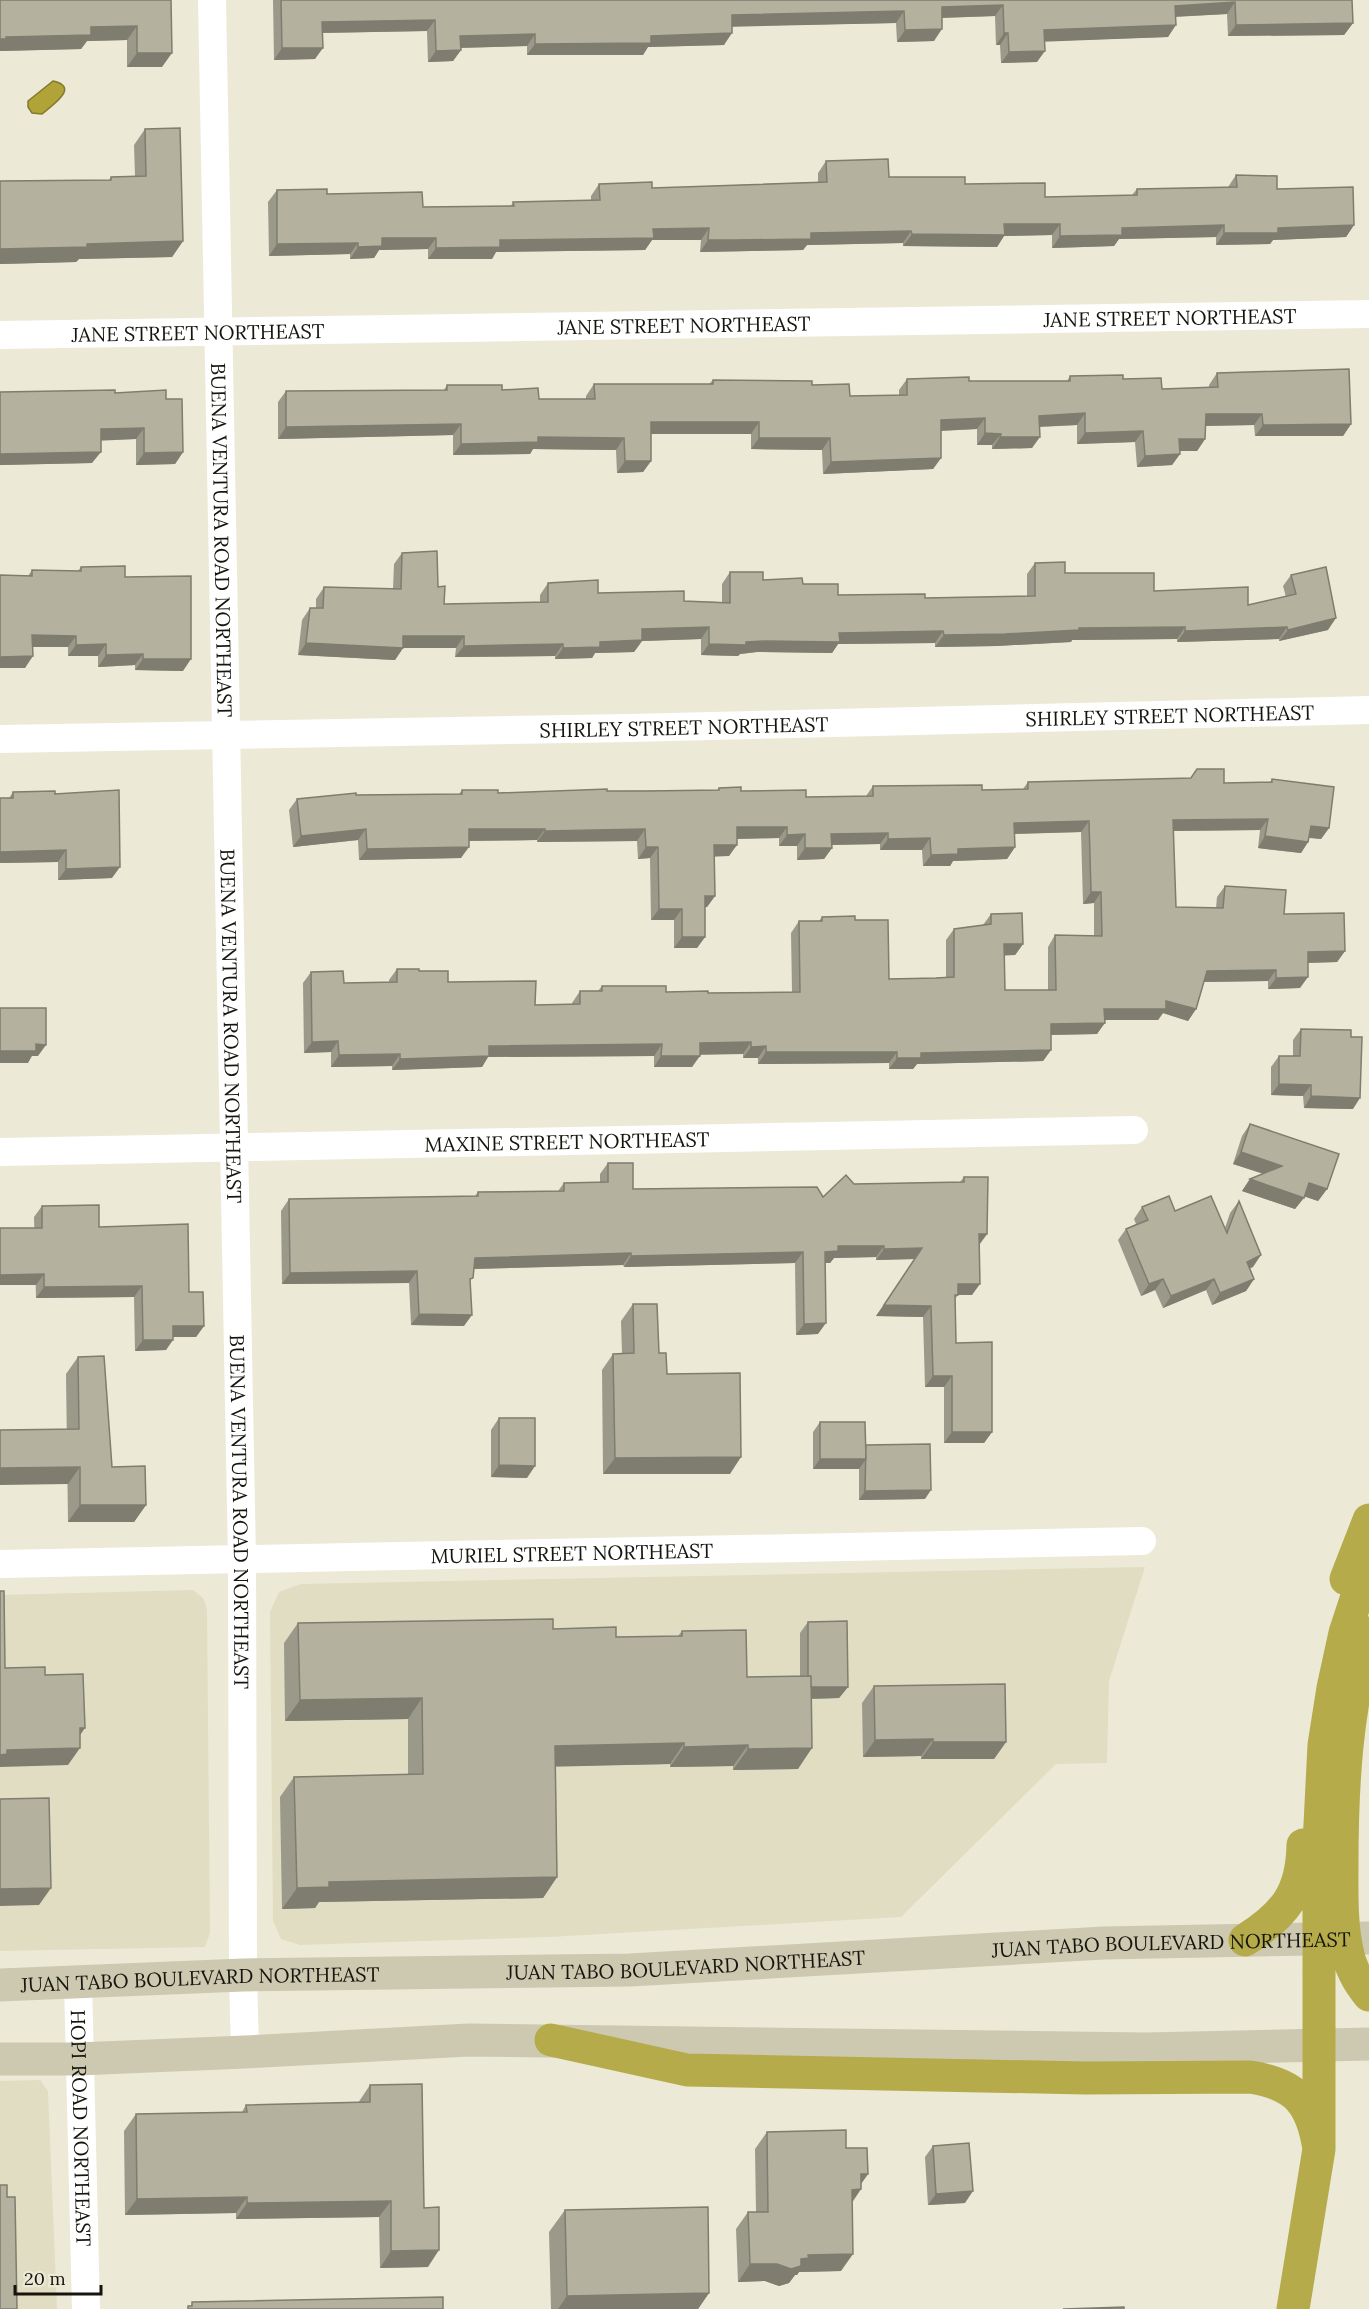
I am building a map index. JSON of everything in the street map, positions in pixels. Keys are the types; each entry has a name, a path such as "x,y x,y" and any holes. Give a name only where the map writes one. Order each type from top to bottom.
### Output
{"highway":[{"path":"1245,1940 1280,1915 1289,1904 1300,1879 1305,1777 1316,1689 1336,1606 1369,1520"},
{"path":"1369,1560 1345,1633 1325,1736 1320,1807 1351,1965 1369,1995"},
{"path":"1293,2309 1319,2149 1320,2045 1345,1938 1342,1834 1346,1758 1354,1695 1369,1633"},
{"path":"551,2040 687,2070 1086,2078 1250,2077 1275,2082 1296,2095 1310,2113 1319,2149"}],"main road":[{"name":"JUAN TABO BOULEVARD NORTHEAST","path":"0,1985 243,1975 630,1970 1074,1944 1345,1938"},
{"path":"0,2059 78,2059 469,2040 1146,2049 1369,2044"}],"street":[{"name":"BUENA VENTURA ROAD NORTHEAST","path":"212,0 243,1559 245,2052"},
{"name":"JANE STREET NORTHEAST","path":"0,335 1369,314"},
{"name":"SHIRLEY STREET NORTHEAST","path":"0,740 1369,710"},
{"name":"MAXINE STREET NORTHEAST","path":"0,1152 1134,1130"},
{"name":"MURIEL STREET NORTHEAST","path":"0,1564 1143,1541"},
{"name":"HOPI ROAD NORTHEAST","path":"78,1982 78,2059 86,2309"}],"shaded area":[{"path":"53,81 64,88 61,97 42,114 32,113 28,107 28,101"},
{"path":"1145,1567 1109,1681 1107,1763 1056,1764 901,1917 549,1937 300,1945 281,1939 273,1921 270,1612 279,1592 301,1584"},
{"path":"193,1590 203,1598 207,1609 210,1933 205,1947 0,1951 0,1595"},
{"path":"40,2080 48,2091 57,2309 0,2309 0,2081"}],"building":[{"path":"0,0 171,0 172,53 137,53 137,26 91,27 91,35 0,39"},
{"path":"281,0 1352,0 1353,23 1236,25 1235,2 1175,6 1176,25 1044,30 1045,51 1009,52 1008,33 1004,33 1003,5 942,7 942,29 905,30 904,11 732,15 732,33 651,36 651,43 535,44 535,34 460,36 461,50 436,51 435,20 322,22 323,48 282,48"},
{"path":"180,128 183,241 87,244 87,247 0,249 0,181 111,180 111,177 146,176 145,129"},
{"path":"888,159 889,177 965,177 965,184 1045,183 1045,197 1137,195 1137,189 1237,187 1236,175 1277,176 1277,189 1353,187 1354,225 1278,228 1278,233 1224,233 1224,225 1122,228 1122,235 1060,236 1060,224 1004,224 1005,235 912,234 911,231 811,233 811,239 734,240 708,240 709,228 653,229 654,238 500,240 500,247 436,248 436,238 382,238 382,246 358,247 358,243 277,244 277,190 327,189 327,194 422,192 423,207 514,206 513,202 600,200 599,184 652,182 652,188 827,182 826,161"},
{"path":"1349,369 1351,424 1263,425 1262,414 1206,414 1205,439 1179,439 1180,454 1145,456 1143,431 1085,433 1085,413 1039,416 1040,437 1000,437 1001,434 985,433 985,418 941,420 941,458 831,462 830,438 759,438 759,422 651,422 651,461 625,461 624,438 538,437 538,442 461,444 461,424 286,427 286,391 447,390 447,385 502,385 502,390 538,388 539,399 595,399 594,384 713,384 713,380 812,381 812,385 849,384 850,396 907,395 907,379 969,377 969,381 1070,381 1070,376 1123,375 1123,379 1161,378 1162,389 1218,387 1217,373"},
{"path":"115,390 115,393 166,390 166,399 182,399 183,452 144,453 144,428 101,429 101,452 0,454 0,392"},
{"path":"437,551 438,587 445,586 444,604 548,602 548,583 598,580 598,593 684,591 684,601 730,603 730,572 763,572 763,580 802,578 803,584 838,584 838,595 925,594 925,598 1035,596 1035,563 1065,562 1065,573 1154,573 1154,591 1248,587 1248,605 1296,594 1291,575 1326,567 1336,618 1288,630 1287,627 1185,631 1185,627 1079,628 1079,630 1005,634 944,635 943,631 839,633 840,642 765,641 746,642 746,645 709,644 709,627 642,629 642,640 600,642 600,647 563,648 563,644 464,646 464,636 403,636 403,648 306,643 310,608 323,608 324,587 401,589 402,553"},
{"path":"125,566 125,577 191,576 191,659 143,659 143,654 106,655 106,644 76,645 76,636 32,635 33,656 0,657 0,575 32,576 32,570 81,571 81,567"},
{"path":"1197,769 1224,769 1224,783 1272,782 1272,779 1334,787 1329,828 1311,826 1308,842 1265,836 1268,819 1173,820 1176,907 1223,908 1225,886 1286,890 1284,914 1344,913 1345,951 1308,952 1308,977 1276,978 1276,970 1207,971 1196,1009 1166,1001 1166,1009 1104,1009 1105,1023 1051,1024 1051,1050 921,1053 921,1058 897,1058 897,1052 766,1052 766,1046 751,1047 751,1042 700,1043 700,1056 661,1056 662,1044 489,1046 489,1056 400,1059 400,1054 339,1055 338,1041 312,1042 311,972 343,971 344,983 397,982 397,969 448,971 448,982 536,981 535,1005 580,1004 580,991 602,991 602,986 666,986 666,992 800,992 799,921 822,921 822,917 855,916 855,920 888,920 889,979 954,977 954,929 991,924 991,914 1022,913 1023,944 1004,944 1005,990 1056,990 1055,935 1102,936 1101,892 1091,892 1089,821 1014,823 1015,847 958,849 958,854 931,855 930,838 888,839 888,833 831,834 832,848 805,848 805,834 787,835 787,827 737,827 737,845 714,845 715,896 705,896 705,937 682,937 682,909 659,909 658,847 646,847 645,829 545,831 545,829 469,829 469,847 367,849 366,829 301,836 297,799 356,793 356,795 462,794 462,790 498,790 498,793 607,789 607,791 719,790 719,788 741,787 741,791 806,790 806,797 873,796 873,786 982,785 982,790 1028,789 1028,782 1191,778"},
{"path":"119,790 120,867 66,869 66,850 0,852 0,798 13,798 13,792 55,791 55,794"},
{"path":"0,1008 46,1008 46,1045 36,1044 36,1051 0,1051"},
{"path":"1301,1029 1351,1030 1351,1037 1362,1037 1360,1098 1311,1096 1311,1085 1279,1084 1279,1056 1300,1056"},
{"path":"1250,1124 1339,1154 1327,1189 1309,1183 1304,1198 1250,1179 1282,1166 1241,1152"},
{"path":"608,1163 633,1163 633,1189 817,1187 823,1197 846,1175 854,1184 964,1182 964,1177 988,1177 987,1234 979,1234 980,1284 958,1284 958,1295 955,1295 956,1343 992,1342 992,1432 952,1432 952,1376 933,1376 931,1306 884,1305 922,1248 884,1249 884,1246 838,1246 838,1251 825,1252 826,1323 804,1324 803,1252 631,1256 631,1253 475,1258 473,1278 470,1279 472,1315 419,1314 417,1271 290,1273 289,1199 478,1196 478,1192 564,1191 564,1183 608,1182"},
{"path":"1169,1196 1175,1211 1211,1196 1227,1233 1239,1201 1261,1255 1247,1262 1254,1279 1220,1293 1214,1279 1171,1296 1163,1279 1149,1284 1126,1229 1148,1220 1142,1207"},
{"path":"99,1205 99,1227 188,1224 189,1292 203,1292 204,1326 173,1326 173,1340 143,1340 142,1286 44,1287 44,1274 0,1275 0,1228 42,1228 42,1206"},
{"path":"633,1304 657,1304 659,1353 666,1353 667,1374 740,1373 741,1457 615,1458 613,1354 634,1353"},
{"path":"104,1356 112,1467 145,1466 146,1505 80,1505 80,1467 0,1468 0,1430 79,1429 78,1357"},
{"path":"499,1418 535,1418 535,1466 499,1465"},
{"path":"820,1422 865,1422 866,1459 820,1459"},
{"path":"930,1444 931,1490 865,1491 866,1445"},
{"path":"0,1591 4,1591 5,1668 45,1667 45,1675 83,1674 85,1728 80,1728 80,1748 7,1750 7,1754 0,1755"},
{"path":"553,1619 553,1629 616,1627 616,1637 682,1636 682,1631 746,1630 747,1677 811,1676 812,1748 748,1749 748,1745 684,1747 684,1743 555,1746 557,1877 329,1882 329,1887 297,1888 294,1777 423,1774 422,1698 300,1700 298,1623"},
{"path":"847,1621 848,1687 811,1687 811,1676 808,1676 808,1622"},
{"path":"1005,1684 1006,1742 933,1742 933,1739 875,1740 874,1686"},
{"path":"49,1798 51,1888 0,1889 0,1799"},
{"path":"422,2084 424,2208 439,2207 439,2250 391,2251 391,2201 247,2203 247,2197 137,2199 136,2114 247,2112 246,2105 370,2102 370,2085"},
{"path":"846,2130 846,2148 867,2148 868,2174 861,2174 861,2189 852,2190 853,2254 808,2255 809,2258 801,2259 801,2266 791,2269 777,2264 750,2264 748,2212 768,2212 767,2132"},
{"path":"969,2143 973,2191 936,2194 933,2146"},
{"path":"0,2185 7,2185 7,2197 15,2197 17,2309 0,2309"},
{"path":"708,2207 709,2293 567,2296 565,2210"},
{"path":"443,2297 443,2309 188,2309 188,2306 192,2306 192,2302"},
{"path":"1124,2307 1124,2309 1063,2309"}]}
